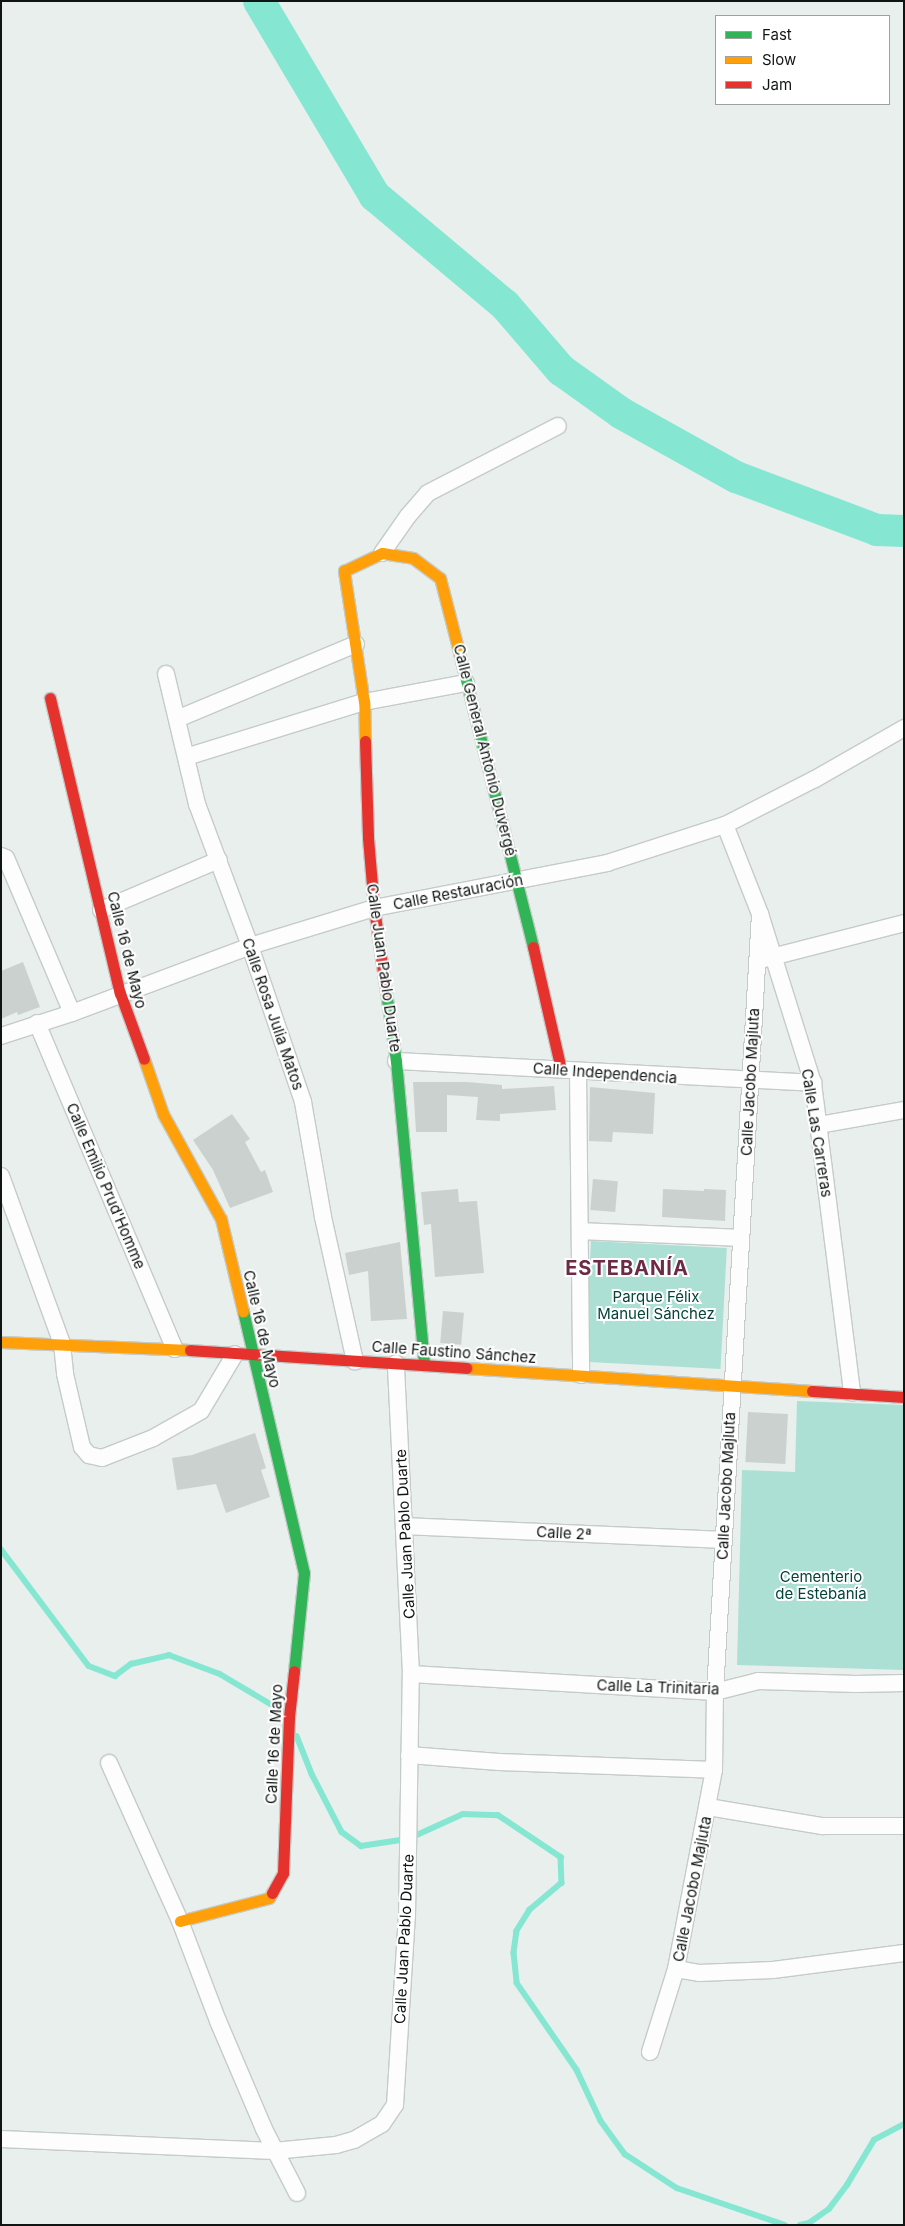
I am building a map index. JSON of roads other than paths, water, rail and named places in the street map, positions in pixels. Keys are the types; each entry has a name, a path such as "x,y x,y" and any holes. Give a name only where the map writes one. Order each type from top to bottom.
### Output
{"street":[{"path":"382,554 408,516 428,493 558,426"},
{"name":"Calle Juan Pablo Duarte","path":"382,554 344,571 364,702 368,838 374,908 396,1061 424,1365"},
{"name":"Calle General Antonio Duvergé","path":"382,554 413,558 440,578 518,880 561,1069"},
{"path":"177,720 356,644"},
{"name":"Calle Rosa Julia Matos","path":"166,674 197,804 250,946 303,1102 323,1217 355,1361"},
{"path":"186,758 364,702 466,683"},
{"name":"Calle 16 de Mayo","path":"50,698 120,994 163,1114 221,1219 304,1573 289,1717 283,1873 269,1898 180,1921"},
{"name":"Calle Restauración","path":"1,1036 72,1013 250,946 374,908 607,863 725,825 815,779 904,728"},
{"name":"Calle Las Carreras","path":"725,825 760,914 813,1084 852,1393"},
{"path":"1,856 6,858 72,1013"},
{"path":"101,910 219,860"},
{"name":"Calle Jacobo Majluta","path":"650,2052 676,1969 714,1770 715,1692 723,1540 760,914"},
{"path":"757,960 904,923"},
{"name":"Calle Emilio Prud'Homme","path":"36,1024 175,1349"},
{"name":"Calle Independencia","path":"396,1061 813,1084"},
{"path":"578,1072 581,1375"},
{"path":"819,1125 904,1110"},
{"path":"1,1176 62,1344 65,1374 82,1447 89,1456 102,1458 153,1438 201,1411 235,1354"},
{"path":"581,1232 741,1238"},
{"name":"Calle Faustino Sánchez","path":"1,1342 175,1349 904,1397"},
{"name":"Calle Juan Pablo Duarte","path":"1,2139 274,2151 336,2145 354,2140 382,2124 395,2105 406,1916 411,1674 396,1363"},
{"name":"Calle 2ª","path":"405,1526 723,1540"},
{"name":"Calle La Trinitaria","path":"411,1674 715,1692 758,1681 856,1684 904,1683"},
{"path":"409,1755 499,1762 714,1770"},
{"path":"109,1764 180,1921 218,2021 274,2151 296,2193"},
{"path":"708,1807 822,1826 904,1826"},
{"path":"676,1969 699,1974 773,1970 904,1953"}],"waterway":[{"path":"259,1 375,196 505,305 561,370 621,413 736,477 877,530 904,531"},
{"path":"1,1549 89,1666 115,1676 131,1664 169,1655 220,1674 284,1712"},
{"path":"297,1736 312,1774 342,1832 361,1846 408,1839 463,1814 498,1815 561,1857 562,1883 530,1910 517,1931 514,1953 517,1983 577,2070 601,2121 625,2154 677,2188 785,2225"},
{"path":"800,2225 809,2223 829,2209 847,2185 874,2140 904,2124"}],"district":[{"name":"ESTEBANÍA","path":"627,1268"}],"park label":[{"name":"Parque Félix Manuel Sánchez","path":"656,1304"},
{"name":"Cementerio de Estebanía","path":"821,1584"}]}
